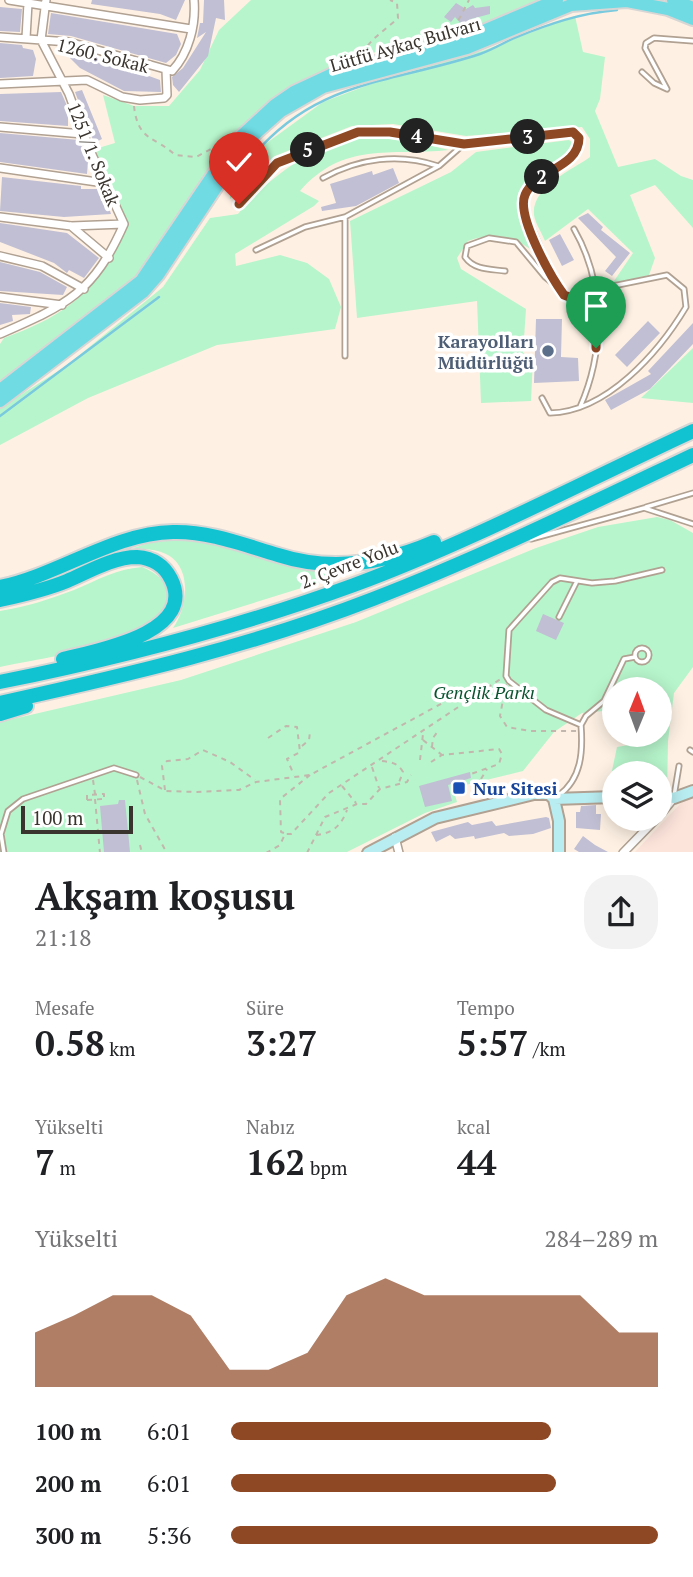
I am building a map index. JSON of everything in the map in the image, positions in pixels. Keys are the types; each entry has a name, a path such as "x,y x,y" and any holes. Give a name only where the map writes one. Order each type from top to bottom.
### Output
{"highway":[{"name":"2. Çevre Yolu","path":"0,682 200,635 293,606 396,568 693,431"},
{"path":"0,703 182,661 284,630 372,599 491,549 693,455"},
{"path":"0,587 44,575 137,538 172,532 218,537 316,565 351,565 425,545 498,513 540,502"},
{"path":"0,600 53,586 122,559 150,559 161,565 173,583 173,607 169,616 154,629 121,643 52,662 21,678"},
{"path":"0,713 83,685"}],"main road":[{"name":"Lütfü Aykaç Bulvarı","path":"0,401 144,292 203,202 236,141 275,105 317,80 363,65 462,40 557,0"},
{"name":"Lütfü Aykaç Bulvarı","path":"0,390 141,281 255,134 281,111 323,87 467,48 571,5 614,0 648,4 693,19"},
{"path":"673,0 693,8"}],"street":[{"path":"9,0 45,2 191,29"},
{"name":"1260. Sokak","path":"0,37 88,47 172,71 182,61 191,29 194,0"},
{"path":"26,38 28,2"},
{"path":"41,40 45,2"},
{"name":"1251/1. Sokak","path":"0,334 62,305 84,289 108,258 124,224 83,134 63,81 41,40"},
{"path":"0,84 87,80 110,93 140,100 164,98 167,95 166,70"},
{"path":"0,127 83,134"},
{"path":"0,168 104,183"},
{"path":"0,217 71,226 124,224"},
{"path":"71,226 108,258"},
{"path":"0,256 42,266 84,289"},
{"path":"0,297 62,305"},
{"path":"672,800 693,791"},
{"path":"368,852 416,825 461,811 534,794 549,794 554,799 559,821 557,851"},
{"path":"554,799 602,797"},
{"path":"623,852 644,831"},
{"path":"395,837 399,852"}],"lane":[{"path":"642,72 654,83 667,89 645,48 646,43 654,38 693,41"},
{"path":"239,204 277,163 358,132 390,132 464,144 573,132 579,138 579,146 571,158 529,187 524,197 523,207 529,228 557,286 564,295 577,300 608,287 667,275 684,289 686,307 640,369 580,407 550,413 541,398"},
{"path":"256,250 304,227 345,218 439,166 464,144"},
{"path":"323,178 342,167 389,158 415,158 439,166"},
{"path":"345,218 345,356"},
{"path":"574,229 587,251 596,293 597,362 580,407"},
{"path":"505,271 475,267 465,257 467,246 489,238 516,242 545,277 557,286"},
{"path":"491,549 693,493"},
{"path":"644,508 693,524"},
{"path":"581,725 546,710 509,681 506,676 509,630 523,611 552,582 560,578 576,583 615,581 662,570"},
{"path":"559,617 576,583"},
{"path":"554,799 573,781 583,750 581,725 604,701 624,659 635,657 642,648 650,655 642,663 635,657"},
{"path":"674,798 673,790 679,766"},
{"path":"4,852 1,834 8,811 23,799 114,768 136,775"}],"path":[{"path":"362,55 366,45 381,36 398,18 397,3 390,0"},
{"path":"462,40 456,28 469,0"},
{"path":"140,100 134,106 140,130 149,140 170,148 175,155 196,157 218,144 231,139 236,141"},
{"path":"470,698 461,701 450,699 441,703 310,775 280,799 281,832 291,834 302,826 329,793 506,676"},
{"path":"509,681 503,687 500,708 500,716 507,727 530,731 581,732"},
{"path":"268,738 286,726 297,727 300,752 287,758 295,777"},
{"path":"432,748 433,738 438,731"},
{"path":"301,747 309,740 310,732"},
{"path":"420,760 423,733"},
{"path":"422,739 442,755"},
{"path":"431,762 442,755 499,748 502,758 499,764 475,770 471,774"},
{"path":"166,791 162,766 167,761 188,758 203,750 230,762 256,782"},
{"path":"381,761 400,766 403,772 398,785"},
{"path":"372,767 380,789"},
{"path":"481,779 487,768"},
{"path":"93,775 95,794"},
{"path":"136,775 166,791 239,790 256,782 310,775"},
{"path":"136,775 145,814 167,852"},
{"path":"307,852 325,817 357,804 366,804 380,789 407,782 411,775"},
{"path":"341,785 357,804"},
{"path":"95,794 104,794 104,799 87,800 87,795 95,794"},
{"path":"95,799 100,852"},
{"path":"315,835 328,834 342,824 348,809"},
{"path":"266,852 280,845 285,834"},
{"path":"140,845 142,852"}],"shaded area":[{"path":"693,798 693,852 635,852 655,831 672,831 672,813 682,802"}],"green space":[{"path":"251,0 544,0 460,35 362,55 298,83 258,113 227,143 134,279 0,382 0,344 4,338 48,319 80,296 106,265 127,223 95,149 115,143 103,95 134,106 169,106 200,70 219,30"},
{"path":"575,16 583,52 605,57 600,99 595,111 618,167 655,159 681,176 693,180 693,228 655,185 630,195 655,258 649,275 612,284 633,253 588,209 545,241 537,225 534,215 539,196 554,180 590,157 590,139 582,127 466,136 393,124 352,126 311,142 309,138 293,143 295,148 275,156 230,199 230,189 257,150 323,102 403,72 482,51"},
{"path":"370,137 411,141 449,150 368,154 333,164 300,191 319,201 314,206 235,254 236,266 280,255 307,263 329,279 341,307 335,329 217,345 88,398 0,445 0,408 66,366 163,287 210,218 238,214 264,186 315,152 351,139"},
{"path":"569,140 573,143 570,155 537,176 527,186 522,200 523,221 534,252 518,242 494,236 468,241 457,258 461,269 526,309 523,353 533,358 531,401 481,403 477,301 357,318 350,221 451,172 476,152"},
{"path":"693,348 693,403 641,398"},
{"name":"Gençlik Parkı","path":"657,517 670,520 693,533 693,667 674,693 672,709 672,677 602,677 602,711 582,713 554,732 523,771 453,788 457,802 425,813 347,852 0,852 0,722 181,680 356,622 536,548 598,527"},
{"path":"181,540 221,546 340,576 173,628 185,597 179,565 161,552 133,548 152,542"},
{"path":"142,567 158,576 166,589 169,602 156,617 117,639 93,647 0,667 0,611 47,600 115,573"},
{"name":"Gençlik Parkı","path":"617,747 668,747 668,761 614,761"}],"building":[{"path":"92,0 185,0 176,20 160,14 91,4"},
{"path":"204,0 224,0 225,20 216,18 208,56 179,92 173,85 172,77 183,68 206,32 197,38 200,23 203,23"},
{"path":"456,3 466,9 473,5 475,8 490,6 490,14 471,19 463,26 455,17 451,22 444,17"},
{"path":"0,7 22,9 20,32 0,31"},
{"path":"51,13 177,34 181,44 176,55 166,63 71,36 48,34"},
{"path":"0,43 22,45 23,48 33,50 36,59 33,76 0,78"},
{"path":"71,51 139,68 138,72 160,80 161,92 124,91 80,68 70,58"},
{"path":"82,90 102,139 94,143 75,92"},
{"path":"61,92 68,108 68,126 0,121 0,94"},
{"path":"0,133 79,140 88,161 87,174 0,162"},
{"path":"393,168 399,183 356,206 322,211 321,207 336,203 330,184 372,171 373,175"},
{"path":"2,177 81,186 81,189 100,189 101,201 107,201 111,214 64,217 0,211"},
{"path":"588,213 603,227 601,230 630,253 612,276 605,271 616,257 578,218"},
{"path":"0,223 67,233 99,258 84,278 69,270 67,273 54,263 0,242"},
{"path":"560,234 574,260 562,266 549,240"},
{"path":"0,262 40,272 67,287 63,295 0,291"},
{"path":"0,303 31,307 30,314 12,315 13,321 0,325"},
{"name":"Karayolları Müdürlüğü","path":"536,319 562,319 561,357 578,358 579,381 534,383"},
{"path":"648,321 660,333 627,367 615,355"},
{"path":"693,323 693,344 650,389 611,410 605,400 651,374 648,371"},
{"path":"543,614 564,623 556,640 536,631"},
{"path":"470,772 471,778 448,785 452,801 425,807 419,786"},
{"path":"119,800 125,800 130,852 104,852 100,806 118,804"},
{"path":"596,805 596,814 601,814 600,830 576,828 576,812 580,812 581,806"},
{"path":"549,818 551,828 533,834 509,836 504,833 475,839 474,836 455,839 450,835 436,842 431,832 468,822 472,825 492,821 496,826"},
{"path":"583,836 608,852 579,852 574,849"}],"waterway":[{"path":"247,163 272,135 298,115 354,88 480,54 514,38 565,20 617,10"},
{"path":"0,416 159,297"}],"place":[{"name":"Karayolları Müdürlüğü","path":"548,351"},
{"name":"Nur Sitesi","path":"459,788"}],"route":[{"path":"239,204 277,163 358,132 390,132 464,144 573,132 579,138 579,146 571,158 529,187 523,207 529,228 564,295 577,300 596,293 596,348"}]}
